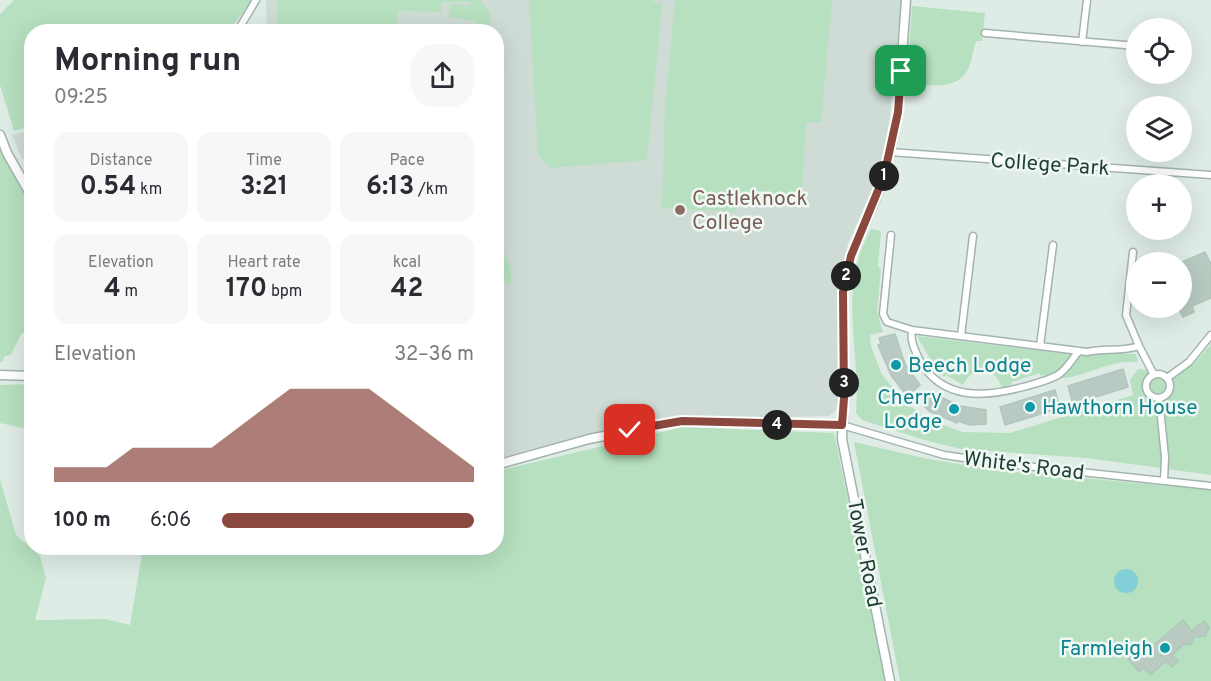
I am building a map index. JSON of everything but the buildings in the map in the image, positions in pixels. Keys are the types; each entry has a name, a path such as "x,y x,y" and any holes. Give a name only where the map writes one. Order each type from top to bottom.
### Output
{"street":[{"path":"242,24 255,0"},
{"name":"Tower Road","path":"890,681 842,439 843,292 856,240 878,193 890,152 898,112 906,0"},
{"path":"1082,42 1087,0"},
{"path":"985,33 1126,45"},
{"path":"0,135 7,153 24,178"},
{"name":"College Park","path":"890,152 1211,175"},
{"path":"891,235 884,318 912,330 1079,351 1130,349 1139,346"},
{"path":"961,336 973,236"},
{"path":"1040,346 1053,245"},
{"path":"1127,318 1154,375"},
{"path":"912,330 911,339 914,350 924,368 950,388 979,395 995,394 1057,375 1079,351"},
{"path":"1167,378 1189,362 1211,335"},
{"path":"0,375 24,376"},
{"path":"1154,375 1163,375 1167,378 1169,391 1159,398 1153,397 1147,390 1147,381 1154,375"},
{"path":"1159,398 1165,457 1164,481"},
{"path":"504,463 589,439 682,421 842,425"},
{"name":"White's Road","path":"842,425 944,455 1211,486"}],"shaded area":[{"name":"Castleknock College","path":"266,0 901,0 889,124 878,177 848,243 840,282 839,399 836,410 829,416 680,419 579,436 504,457 504,24 267,24"},
{"path":"24,132 24,159 22,159 12,135"}],"green space":[{"path":"14,0 252,0 234,24 24,24 24,128 14,131 0,85 0,14"},
{"path":"278,0 480,0 490,12 490,24 476,24 475,21 449,17 450,5 467,6 473,2 442,2 441,12 397,11 397,24 277,24"},
{"path":"529,0 649,0 662,4 647,160 551,168 538,155"},
{"path":"675,0 832,0 821,122 806,122 802,193 737,196 736,212 662,208 665,109"},
{"path":"912,6 985,13 982,41 976,41 971,63 957,81 932,86 907,83"},
{"path":"0,147 24,189 24,332 11,355 5,356 0,362"},
{"path":"871,229 881,231 878,266 881,269 877,312 883,332 870,335 871,346 882,375 906,403 926,418 962,432 1010,433 1133,395 1130,380 1138,369 1166,372 1194,364 1211,344 1211,475 1087,458 961,449 862,420 856,413 853,297 855,274"},
{"path":"504,254 511,269 511,285 504,280"},
{"path":"917,336 1068,354 1136,354 1138,362 1119,363 1064,378 1041,376 1040,373 1012,382 1002,388 994,374 978,370 963,385 946,375 944,377 931,366 933,364"},
{"path":"24,384 24,428 0,423 0,385"},
{"path":"683,427 834,433 886,681 0,681 0,479 16,535 24,542 24,555 40,556 46,578 35,620 105,619 130,625 142,555 504,555 504,469"},
{"name":"Farmleigh","path":"854,442 928,459 996,470 1211,490 1211,681 900,681"}],"water":[{"path":"1126,569 1135,572 1138,581 1135,590 1126,593 1117,590 1114,581 1117,572"}],"place":[{"name":"Castleknock College","path":"680,210"},
{"name":"Beech Lodge","path":"896,365"},
{"name":"Hawthorn House","path":"1030,407"},
{"name":"Cherry Lodge","path":"954,409"},
{"name":"Farmleigh","path":"1165,648"}],"route":[{"path":"630,430 682,421 842,425 843,292 856,240 873,206 884,176 898,112 901,71"}]}
